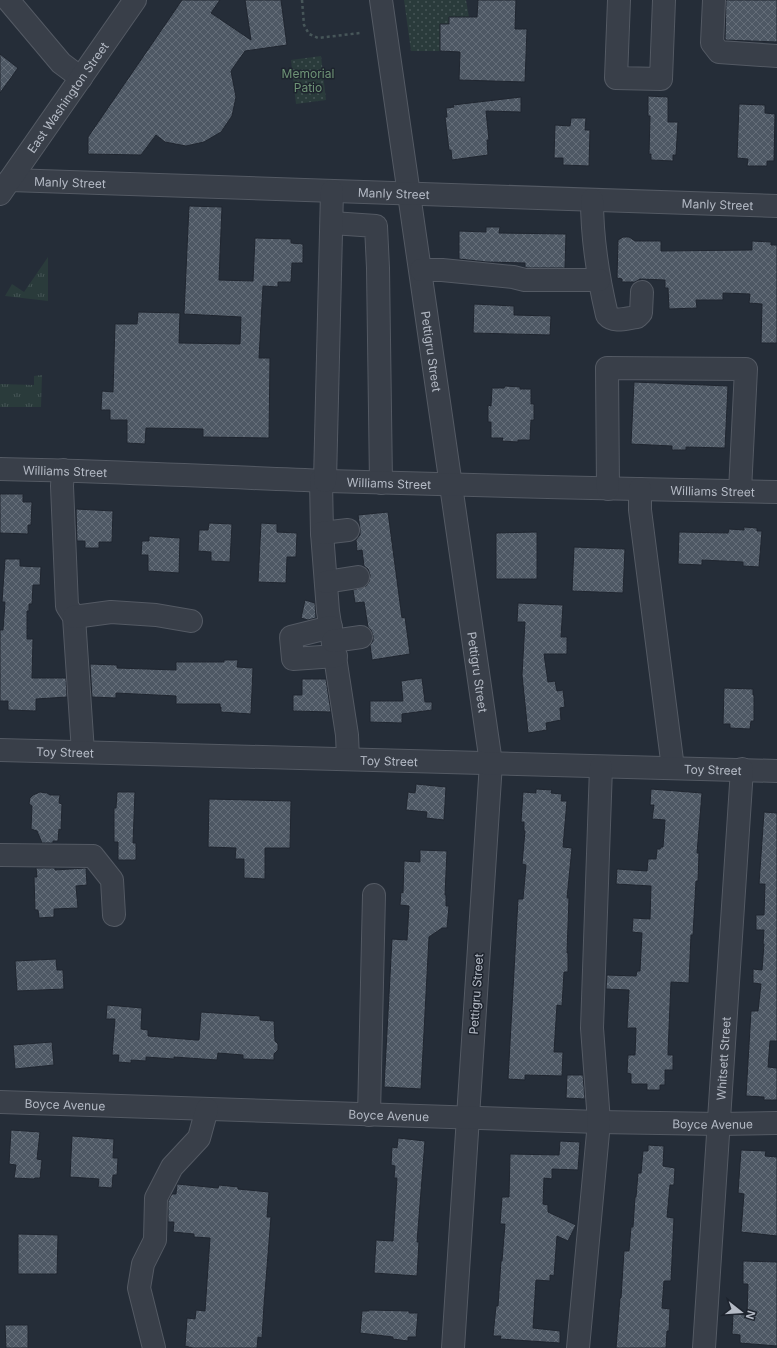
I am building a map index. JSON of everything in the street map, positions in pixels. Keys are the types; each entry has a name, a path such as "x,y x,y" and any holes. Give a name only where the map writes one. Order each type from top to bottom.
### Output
{"street":[{"path":"8,0 61,63 81,78"},
{"name":"East Washington Street","path":"5,187 135,0"},
{"name":"Pettigru Street","path":"381,0 491,763 453,1348"},
{"path":"619,0 616,78 661,78 664,0"},
{"path":"714,0 712,43 719,52 777,56"},
{"name":"Manly Street","path":"5,187 332,191 777,206"},
{"path":"332,191 322,534 333,641 347,734 348,759"},
{"path":"592,200 592,220 599,280 607,315 611,319 615,320 637,317 641,313 642,292"},
{"path":"332,223 376,226 381,483"},
{"path":"421,270 442,270 513,277 525,280 599,280"},
{"path":"608,488 607,368 746,369 740,491"},
{"name":"Williams Street","path":"0,469 63,470 381,483 777,492"},
{"path":"63,470 62,486 67,606 74,617 83,752"},
{"path":"640,489 640,510 673,768"},
{"path":"322,534 348,530"},
{"path":"326,582 358,577"},
{"path":"74,617 111,612 156,615 191,621"},
{"path":"333,641 361,637"},
{"name":"Toy Street","path":"0,750 777,771"},
{"path":"578,1348 599,1122 592,1028 601,766"},
{"name":"Whitsett Street","path":"704,1348 742,769"},
{"path":"0,855 93,856 112,880 114,915"},
{"path":"369,1115 374,895"},
{"name":"Boyce Avenue","path":"0,1102 599,1122 719,1124 777,1123"},
{"path":"154,1348 139,1288 143,1264 155,1240 156,1198 172,1167 199,1138 207,1109"}],"path":[{"path":"302,0 304,25 309,34 318,38 360,33"}],"green space":[{"path":"404,0 466,0 469,17 449,17 449,24 440,24 440,51 411,51"},
{"name":"Memorial Patio","path":"321,56 326,100 296,104 291,60"},
{"path":"48,257 48,301 5,296 12,284 24,292"},
{"path":"42,375 41,407 0,407 0,384 34,385 34,376"}],"building":[{"path":"182,0 220,0 211,13 251,40 245,0 281,0 287,45 245,51 231,71 236,97 232,116 221,132 204,142 186,146 165,142 156,135 141,155 88,154 88,137"},
{"path":"478,0 516,0 515,29 527,29 525,82 459,80 460,52 440,51 440,24 449,24 449,17 477,17"},
{"path":"726,0 777,0 777,42 725,40"},
{"path":"0,54 18,68 0,93"},
{"path":"648,96 668,97 668,122 678,122 676,155 673,155 673,161 651,160 651,154 649,154 650,116 648,116"},
{"path":"521,97 521,112 486,111 489,140 487,140 488,155 452,160 451,150 449,150 445,117 447,117 446,108 454,107 453,105"},
{"path":"739,104 765,105 765,113 775,114 774,161 767,161 767,166 747,166 748,159 737,158"},
{"path":"571,118 586,118 585,130 590,130 589,166 563,165 563,158 554,158 555,125 570,126"},
{"path":"189,206 222,207 219,280 253,281 255,238 291,239 291,243 303,244 303,263 292,263 291,282 278,282 278,287 263,286 259,358 270,358 269,438 203,437 203,429 146,428 145,444 127,443 127,420 110,420 110,410 101,410 102,391 113,392 115,324 137,324 138,312 180,313 179,343 240,344 241,317 184,314"},
{"path":"486,227 500,227 499,233 566,234 565,268 527,268 525,267 525,263 487,262 459,259 459,231 486,232"},
{"path":"623,237 629,237 635,241 661,241 661,251 752,250 752,241 771,242 771,245 777,245 777,343 761,343 762,304 749,303 750,294 723,293 723,300 696,300 697,308 669,309 668,288 665,288 665,280 640,279 635,282 622,282 622,279 617,278 618,240"},
{"path":"474,304 514,306 514,315 551,316 550,335 473,333"},
{"path":"634,382 728,386 725,448 686,447 686,450 672,450 672,446 631,444"},
{"path":"505,386 520,387 520,389 531,389 531,404 534,404 534,420 531,420 530,440 518,440 518,442 502,441 503,438 491,438 491,422 488,422 488,405 491,406 492,388 504,388"},
{"path":"0,494 23,494 23,502 32,502 31,525 28,525 28,534 0,533"},
{"path":"76,509 113,511 112,542 99,542 99,548 85,548 85,541 77,541"},
{"path":"388,512 402,618 405,617 410,654 372,660 370,645 373,641 373,636 368,627 364,602 355,603 353,590 366,586 369,582 370,575 368,569 364,566 362,550 357,551 356,540 360,535 358,515"},
{"path":"209,523 232,524 230,562 211,561 211,552 198,551 199,530 208,530"},
{"path":"261,523 277,524 277,532 297,533 296,557 287,557 286,583 258,582"},
{"path":"744,527 757,528 757,531 762,531 759,567 743,566 743,562 702,560 702,565 678,564 679,532 728,533 729,529 744,530"},
{"path":"537,532 537,579 496,579 496,533"},
{"path":"149,536 180,538 179,573 148,571 148,555 141,555 142,541 149,541"},
{"path":"574,547 625,549 623,593 572,591"},
{"path":"5,559 20,559 20,566 41,567 40,585 33,585 32,604 29,604 29,611 27,611 27,639 33,639 32,678 66,678 67,697 36,699 36,711 8,710 8,701 0,701 0,630 3,630 5,602 2,602"},
{"path":"305,600 315,603 316,618 308,620 301,618"},
{"path":"518,603 563,605 561,637 567,637 567,654 544,654 548,682 555,681 557,691 563,690 565,707 560,708 561,720 546,723 547,730 528,733 522,675 525,622 517,622"},
{"path":"224,660 238,660 237,667 253,668 251,714 221,712 220,704 176,704 176,696 116,693 116,698 92,697 90,664 117,665 117,668 176,670 176,662 224,662"},
{"path":"422,678 425,702 432,702 432,710 402,714 402,723 370,722 370,701 403,701 401,681"},
{"path":"302,679 326,679 331,712 293,711 293,695 302,695"},
{"path":"724,688 753,689 754,721 751,721 750,729 730,728 730,724 723,724"},
{"path":"416,784 446,787 444,820 426,818 427,812 406,810 408,792 415,793"},
{"path":"536,789 552,790 551,793 562,794 561,801 567,801 563,847 572,848 567,898 569,898 567,953 568,972 564,972 562,1006 557,1005 554,1052 563,1052 562,1076 525,1075 525,1080 508,1079 518,899 523,899 526,865 522,864 525,831 524,822 521,822 523,792 536,793"},
{"path":"651,789 702,793 697,853 699,853 698,881 696,881 693,935 691,935 689,983 671,982 668,1055 673,1055 673,1070 665,1070 665,1085 660,1085 660,1090 647,1090 647,1084 631,1084 631,1074 627,1073 628,1055 635,1055 636,1028 627,1028 629,990 606,989 607,975 636,976 637,971 640,971 642,933 632,932 633,918 650,919 651,886 616,884 617,869 647,871 648,859 656,859 657,849 663,847 665,820 652,819 654,805 650,805"},
{"path":"40,792 50,795 60,795 59,803 62,804 61,830 59,829 58,841 53,841 53,843 42,843 37,831 31,829 32,806 29,804 30,798"},
{"path":"117,792 135,792 133,843 136,843 136,860 118,860 118,842 114,842 114,808 116,808"},
{"path":"209,799 291,801 290,848 265,848 265,879 244,878 244,859 235,859 236,848 208,847"},
{"path":"764,812 777,813 777,1041 770,1041 768,1067 777,1068 777,1100 764,1100 764,1097 746,1096 751,1011 758,1011 761,984 753,983 753,969 762,970 764,944 764,930 756,930 756,915 764,915 765,884 759,884"},
{"path":"420,850 447,851 445,895 446,906 449,906 447,928 442,928 429,937 421,1089 384,1087 392,939 407,940 409,906 400,905 401,892 403,893 404,861 420,862"},
{"path":"36,868 55,868 55,870 86,868 87,885 76,886 78,908 54,909 54,917 39,918 38,910 35,910 34,877 37,877"},
{"path":"56,959 57,970 63,970 64,989 17,991 15,961"},
{"path":"107,1005 142,1008 141,1029 148,1030 148,1036 196,1040 199,1040 201,1012 260,1016 260,1020 274,1021 275,1041 278,1044 278,1050 274,1054 274,1060 243,1059 243,1055 218,1053 217,1060 146,1057 146,1061 131,1060 131,1063 118,1062 119,1055 112,1055 115,1019 106,1019"},
{"path":"52,1042 54,1065 15,1069 13,1045"},
{"path":"567,1075 583,1075 585,1099 566,1098"},
{"path":"11,1130 40,1132 37,1159 42,1160 40,1178 14,1178 16,1165 9,1164"},
{"path":"72,1136 114,1139 113,1158 118,1158 117,1175 113,1175 112,1188 98,1187 99,1179 70,1177"},
{"path":"398,1138 425,1141 417,1242 419,1242 417,1276 374,1273 376,1240 393,1241 397,1178 394,1178 395,1166 391,1165 392,1147 397,1148"},
{"path":"560,1141 580,1142 578,1170 552,1169 552,1179 544,1178 543,1204 548,1205 548,1212 576,1225 568,1241 557,1236 554,1276 550,1275 550,1281 536,1280 533,1328 560,1331 560,1343 500,1339 501,1336 493,1336 496,1306 498,1306 505,1224 500,1224 502,1197 509,1197 510,1154 559,1155"},
{"path":"648,1145 664,1146 663,1166 675,1168 674,1185 670,1185 667,1217 674,1218 671,1281 664,1281 662,1308 670,1309 669,1331 667,1331 666,1348 616,1348 624,1251 629,1251 631,1227 633,1227 638,1173 641,1173 643,1151 648,1151"},
{"path":"741,1150 766,1151 765,1156 777,1157 777,1236 741,1232 744,1194 738,1193"},
{"path":"177,1184 218,1188 219,1185 238,1187 238,1189 269,1192 267,1217 271,1217 262,1338 258,1337 257,1348 193,1348 185,1346 187,1318 195,1319 196,1310 205,1311 210,1238 194,1237 194,1234 173,1232 174,1222 168,1222 168,1201 172,1194 176,1194"},
{"path":"18,1234 58,1235 57,1274 18,1274"},
{"path":"743,1261 777,1262 777,1346 740,1343 740,1335 732,1334 733,1314 747,1315 748,1284 743,1284"},
{"path":"362,1311 409,1311 409,1313 418,1313 416,1337 408,1337 408,1341 393,1339 393,1337 360,1333"},
{"path":"5,1325 28,1325 28,1348 6,1348"}]}
